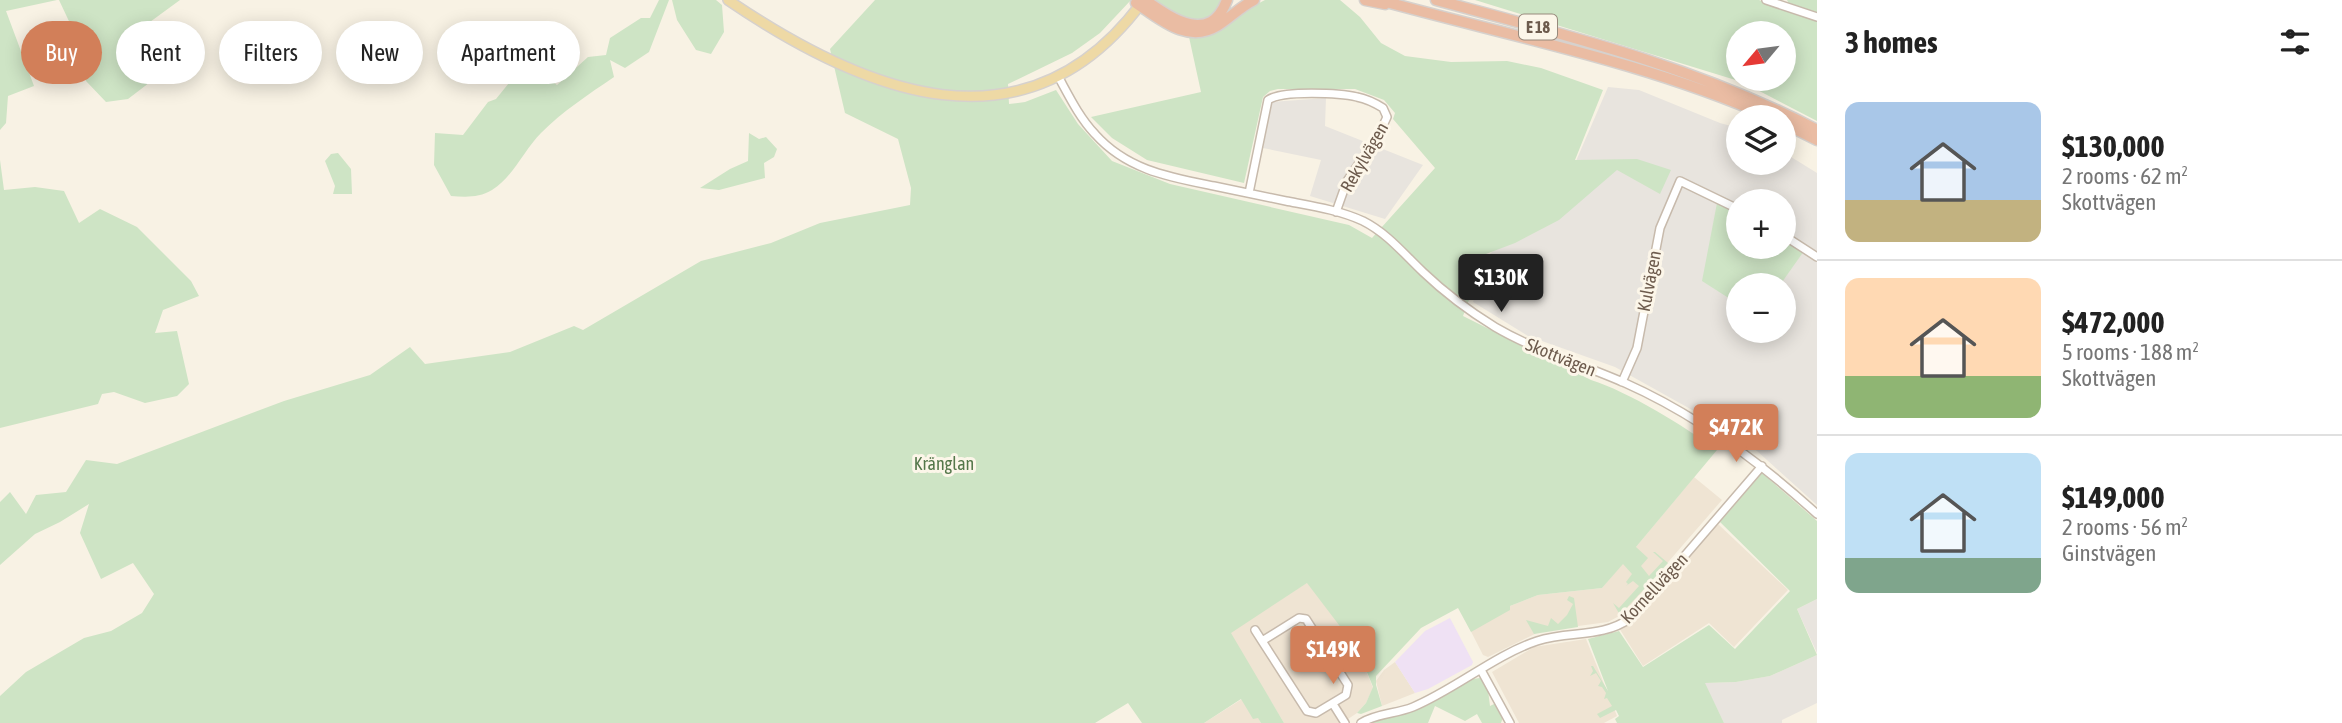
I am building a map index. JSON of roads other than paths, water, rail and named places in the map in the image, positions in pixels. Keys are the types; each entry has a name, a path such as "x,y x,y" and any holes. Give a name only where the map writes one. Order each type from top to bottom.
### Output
{"highway":[{"path":"1138,5 1194,25 1213,19 1223,9 1227,0"},
{"path":"1138,5 1178,30 1198,33 1216,26 1254,0"},
{"name":"E 18","path":"1365,0 1433,15"},
{"name":"E 18","path":"1379,0 1622,64 1681,82 1739,105"},
{"name":"E 18","path":"1436,0 1638,56 1738,93 1817,130"},
{"path":"1796,130 1817,140"}],"main road":[{"path":"728,0 809,49 872,77 914,90 955,97 1002,95 1023,91 1058,76 1087,60 1108,44 1138,5"}],"street":[{"path":"1766,0 1817,17"},
{"name":"Skottvägen","path":"1058,76 1082,118 1095,134 1106,146 1131,163 1163,176 1336,212 1361,221 1382,233 1452,298 1495,327 1544,351 1622,382 1713,430 1762,466 1817,514"},
{"name":"Rekylvägen","path":"1249,193 1268,100 1279,95 1342,94 1359,97 1383,108 1387,117 1347,181 1336,212"},
{"name":"Kulvägen","path":"1622,382 1637,348 1660,228 1681,181 1726,203"},
{"path":"1796,243 1817,257"},
{"name":"Kornellvägen","path":"1361,723 1376,716 1413,707 1535,642 1607,631 1631,618 1762,466"},
{"path":"1255,630 1262,641 1307,711 1316,713 1346,695 1348,685 1306,619 1299,618 1262,641"},
{"path":"1481,670 1509,723"},
{"path":"1333,704 1345,723"}],"park label":[{"name":"Kränglan","path":"944,463"}]}
